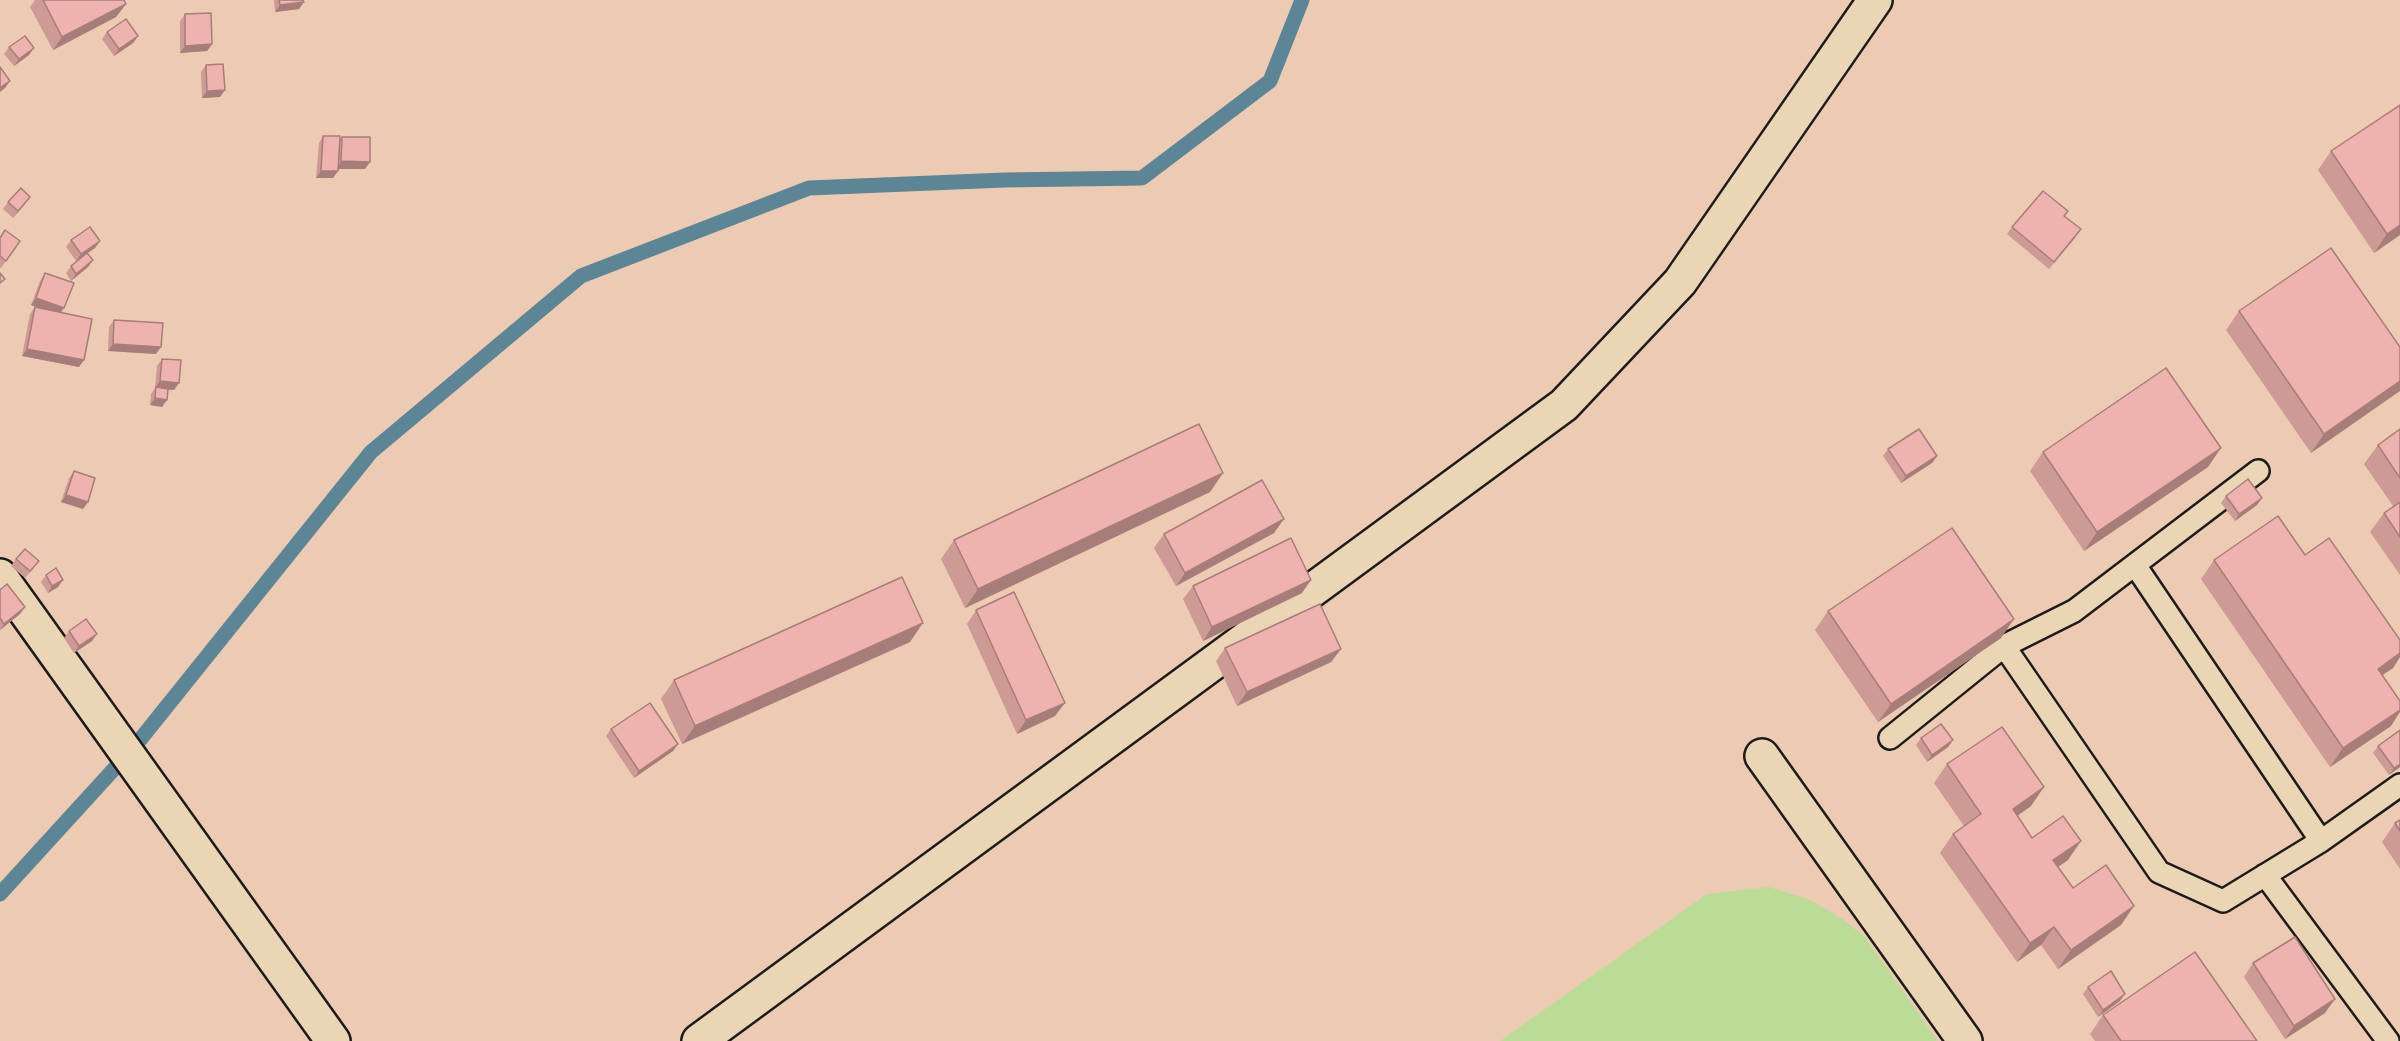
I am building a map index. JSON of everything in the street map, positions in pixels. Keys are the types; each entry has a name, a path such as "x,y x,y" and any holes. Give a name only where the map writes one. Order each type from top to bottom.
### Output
{"street":[{"path":"699,1041 1564,405 1680,282 1875,0"},
{"path":"0,576 333,1041"},
{"path":"1762,756 1965,1041"}],"lane":[{"path":"1890,738 2004,646 2074,611 2258,471"},
{"path":"2135,565 2321,841"},
{"path":"2004,646 2159,872 2223,901 2321,841 2400,785"},
{"path":"2265,875 2388,1041"}],"green space":[{"path":"1769,887 1811,900 1864,936 1938,1041 1500,1041 1707,894"}],"building":[{"path":"43,0 124,0 126,4 62,37"},
{"path":"279,0 303,0 304,2 280,5"},
{"path":"211,13 212,44 185,46 185,14"},
{"path":"126,19 138,36 119,49 107,32"},
{"path":"25,36 34,48 19,59 9,47"},
{"path":"223,64 225,90 207,91 206,65"},
{"path":"0,67 10,81 0,88"},
{"path":"2400,105 2400,225 2387,234 2331,151"},
{"path":"323,136 340,136 338,171 321,171"},
{"path":"342,137 370,137 370,162 341,161"},
{"path":"21,188 30,197 18,211 8,202"},
{"path":"2043,191 2068,211 2064,216 2081,229 2054,262 2012,227"},
{"path":"90,227 100,241 81,254 71,240"},
{"path":"5,230 20,241 6,261 0,256 0,238"},
{"path":"2331,248 2400,347 2400,381 2324,434 2239,311"},
{"path":"87,253 93,260 76,274 71,266"},
{"path":"0,273 5,279 0,283"},
{"path":"45,273 74,283 64,308 36,298"},
{"path":"35,307 92,319 84,360 27,349"},
{"path":"114,320 163,323 161,347 113,344"},
{"path":"162,359 181,360 179,383 160,381"},
{"path":"2166,368 2221,448 2097,532 2043,452"},
{"path":"156,387 168,389 167,400 155,398"},
{"path":"1199,424 1223,473 978,589 954,540"},
{"path":"1919,429 1937,456 1906,476 1888,449"},
{"path":"2400,429 2400,478 2378,445"},
{"path":"74,471 95,478 88,502 66,495"},
{"path":"2248,479 2262,498 2239,514 2226,496"},
{"path":"1262,480 1284,519 1185,573 1164,534"},
{"path":"2400,502 2400,537 2384,513"},
{"path":"2278,516 2305,555 2329,538 2400,640 2400,653 2378,669 2400,701 2400,710 2343,748 2214,560"},
{"path":"1952,528 2014,619 1891,704 1828,611"},
{"path":"1291,538 1311,580 1212,627 1193,586"},
{"path":"25,549 39,561 30,571 16,559"},
{"path":"56,568 63,580 52,586 46,575"},
{"path":"902,577 923,623 695,726 674,680"},
{"path":"7,584 25,607 4,624 0,618 0,590"},
{"path":"1014,592 1065,703 1026,720 976,610"},
{"path":"1320,604 1341,649 1247,692 1225,648"},
{"path":"86,619 97,634 79,646 69,631"},
{"path":"650,703 678,744 639,771 611,729"},
{"path":"1941,724 1953,740 1932,755 1921,738"},
{"path":"2002,727 2044,787 2013,809 2032,838 2063,816 2081,841 2053,860 2073,888 2106,865 2134,906 2071,950 2054,927 2030,943 1953,834 1981,814 1947,764"},
{"path":"2400,730 2400,764 2394,768 2378,746"},
{"path":"2400,820 2400,831 2395,823"},
{"path":"2295,937 2335,999 2294,1026 2253,963"},
{"path":"2195,952 2257,1041 2121,1041 2103,1015"},
{"path":"2111,971 2125,994 2103,1010 2088,987"}],"waterway":[{"path":"0,894 135,746 371,452 581,276 809,188 1005,180 1142,178 1270,81 1302,0"}]}
